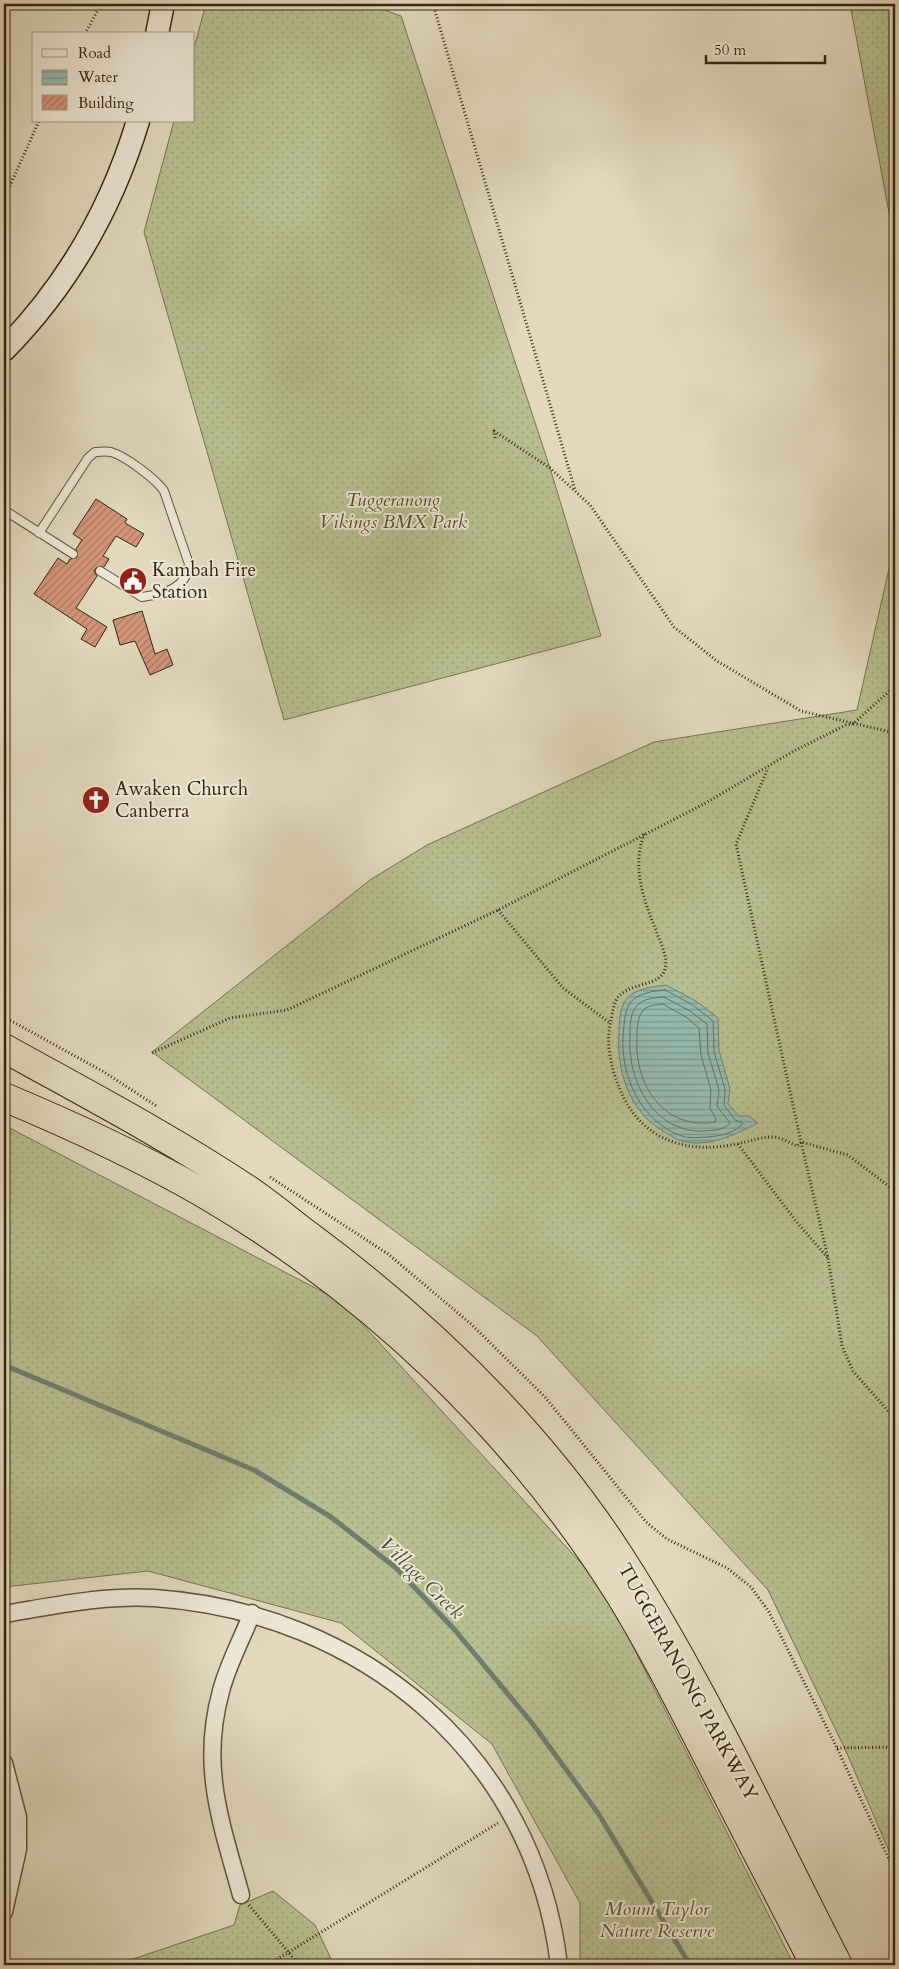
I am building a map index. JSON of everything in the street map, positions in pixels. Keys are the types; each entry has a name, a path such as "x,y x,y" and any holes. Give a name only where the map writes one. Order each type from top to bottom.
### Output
{"highway":[{"name":"TUGGERANONG PARKWAY","path":"4,1048 194,1156 249,1191 355,1270 422,1326 516,1420 550,1459 604,1534 651,1606 696,1689 838,1965"},
{"name":"TUGGERANONG PARKWAY","path":"4,1097 151,1165 253,1224 343,1289 391,1328 435,1367 490,1424 527,1467 590,1551 640,1630 815,1965"}],"main road":[{"path":"158,32 164,4"},
{"path":"4,350 49,298 88,239 121,169 138,122"}],"street":[{"path":"4,1614 78,1602 128,1598 203,1603 252,1613 326,1642 372,1667 413,1697 450,1731 482,1768 512,1815 541,1880 554,1929 559,1965"},
{"path":"241,1895 214,1796 211,1760 213,1724 221,1689 252,1613"},
{"path":"4,1763 18,1817 18,1848 4,1912"}],"lane":[{"path":"39,534 88,458 95,452 105,452 120,456 159,483 164,490 189,564 188,573 174,590 142,597 100,571"},
{"path":"4,510 73,554"}],"path":[{"path":"86,32 101,4"},
{"path":"432,4 576,492"},
{"path":"4,199 39,122"},
{"path":"494,438 494,430 550,468 590,505 674,627 717,661 802,711 895,733"},
{"path":"152,1053 230,1018 288,1010 498,910 768,768 792,752 846,725 853,724 895,686"},
{"path":"768,768 736,844 828,1258 842,1346 853,1371 895,1419"},
{"path":"644,834 639,849 637,869 644,899 667,960 665,971 656,981 631,986 617,997 610,1023 610,1056 616,1080 631,1109 649,1128 663,1139 674,1144 707,1148 738,1144 748,1139 775,1137 797,1146 801,1142"},
{"path":"498,910 562,988 610,1023"},
{"path":"801,1142 848,1155 895,1190"},
{"path":"738,1144 795,1220 828,1258"},
{"path":"837,1748 895,1747"},
{"path":"268,1965 512,1815"},
{"path":"241,1895 299,1965"}],"green space":[{"name":"Tuggeranong Vikings BMX Park","path":"206,4 369,4 401,16 550,468 601,636 284,720 144,232 174,122 195,122 195,44"},
{"path":"850,4 895,4 895,245"},
{"path":"895,542 895,1865 845,1749 768,1590 537,1336 152,1052 370,880 427,845 654,742 857,710"},
{"name":"Mount Taylor Nature Reserve","path":"4,1125 342,1302 603,1587 794,1965 580,1965 580,1903 492,1744 341,1623 148,1571 4,1587"},
{"path":"273,1891 315,1925 334,1965 115,1965 234,1925 240,1905"}],"water":[{"path":"666,985 696,1001 718,1018 719,1050 730,1089 728,1104 739,1116 749,1116 758,1123 712,1142 692,1143 678,1140 653,1124 642,1114 634,1102 627,1089 620,1061 619,1028 622,1008 625,1001 633,993"}],"building":[{"path":"96,499 127,519 125,523 144,534 136,547 116,536 103,556 109,559 104,567 96,568 94,571 97,576 76,608 107,627 95,647 81,639 87,629 34,594 58,558 67,564 70,559 77,557 76,549 82,540 73,534"},
{"path":"142,611 155,654 167,649 173,665 150,675 135,641 120,645 113,620"}],"waterway":[{"name":"Village Creek","path":"4,1365 254,1470 331,1517 396,1568 454,1629 532,1723 598,1813 690,1965"}],"place":[{"name":"Kambah Fire Station","path":"133,581"},
{"name":"Awaken Church Canberra","path":"96,800"}]}
